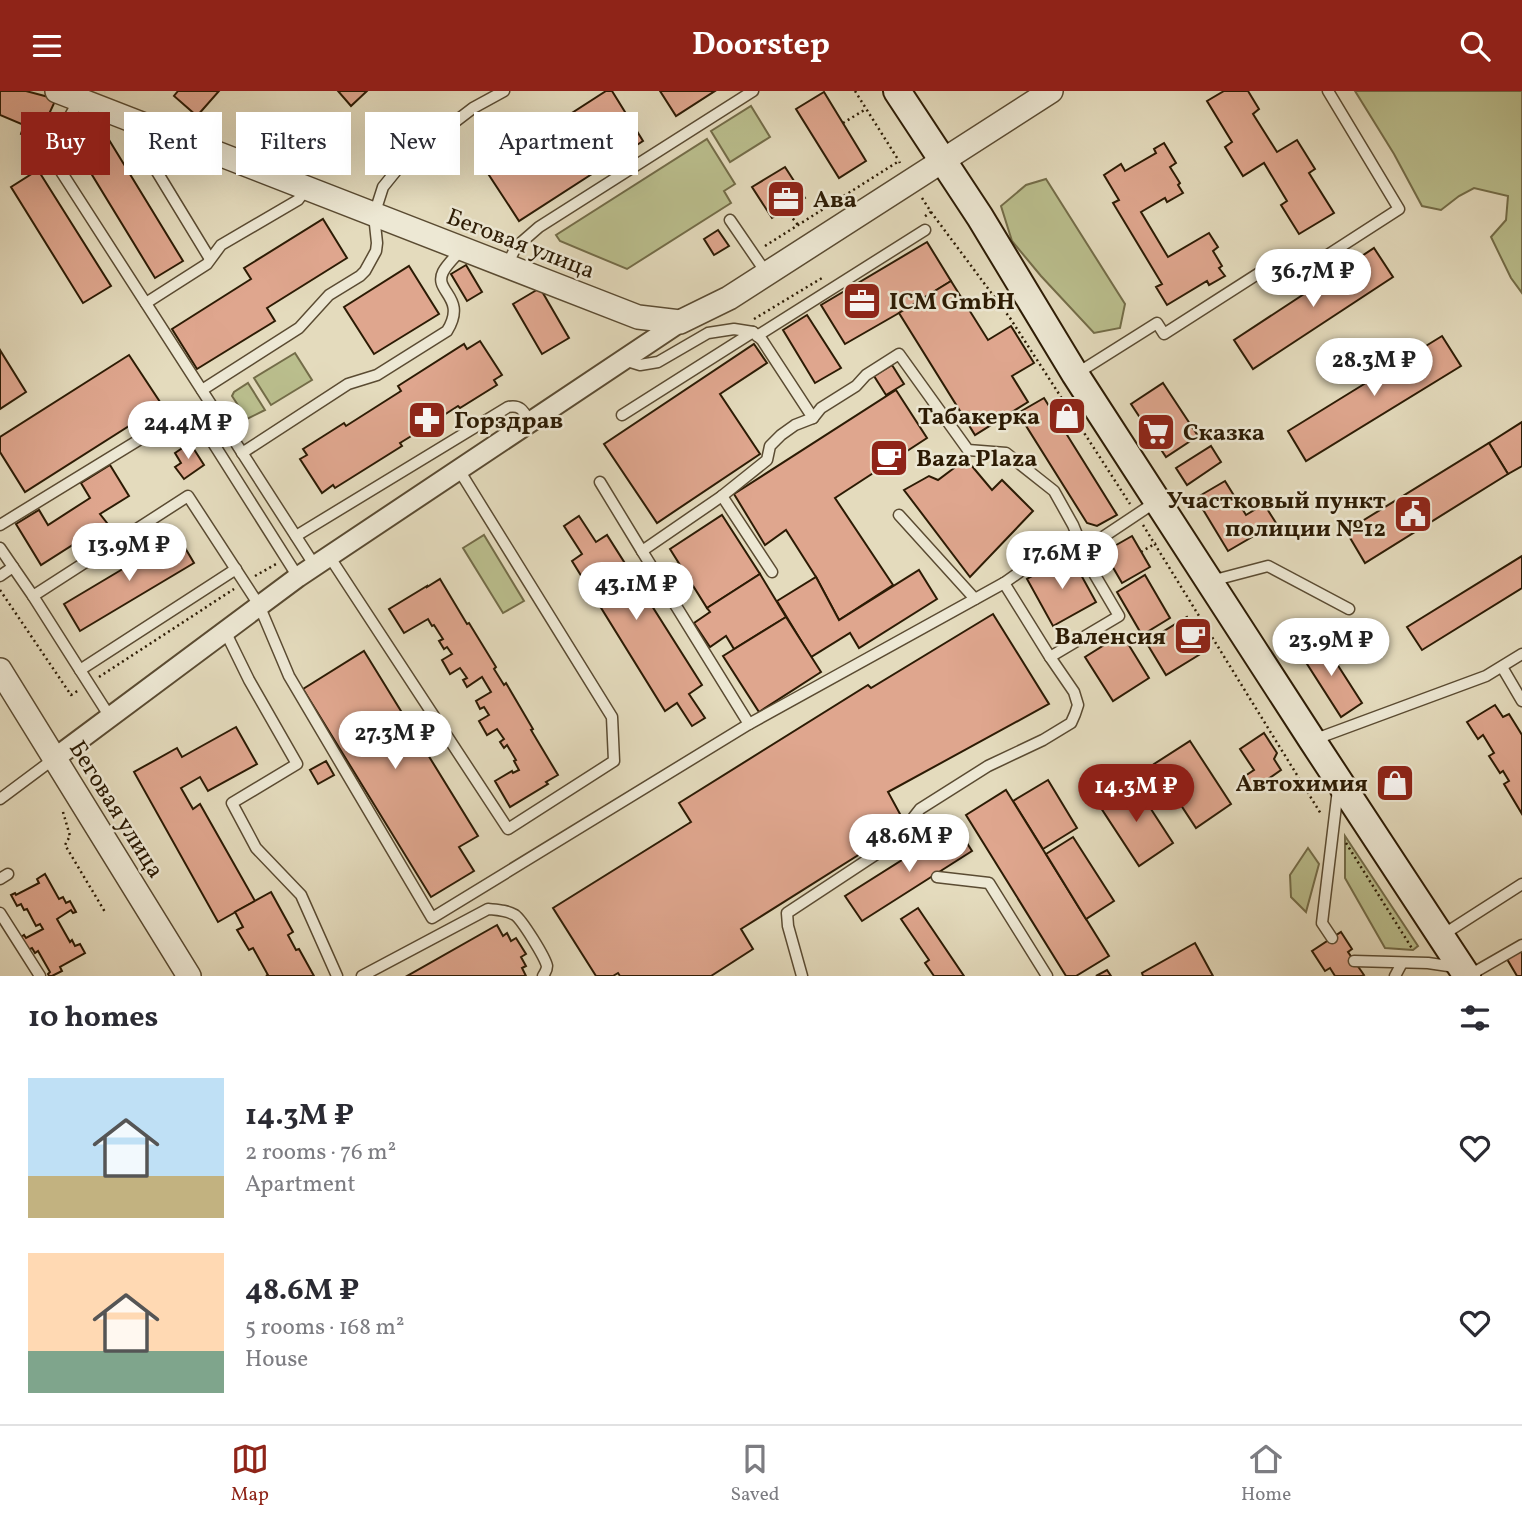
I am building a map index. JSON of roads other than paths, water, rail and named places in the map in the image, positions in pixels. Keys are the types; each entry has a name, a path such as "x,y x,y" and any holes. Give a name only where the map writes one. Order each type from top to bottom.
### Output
{"main road":[{"path":"897,91 980,217 1075,374 1147,508 1210,582 1465,972"}],"street":[{"name":"Беговая улица","path":"57,91 124,118"},
{"path":"55,758 298,577 680,322 720,303 767,274 1051,91"},
{"name":"Беговая улица","path":"222,156 638,317 680,322"},
{"name":"Беговая улица","path":"0,670 189,976"}],"lane":[{"path":"202,390 299,328 329,295 360,276 373,259 377,243 374,215 383,187 404,161 473,108 504,91"},
{"path":"506,266 516,247 539,227 753,91"},
{"path":"1075,374 1157,323 1164,334 1278,261 1290,280 1399,209 1328,91"},
{"path":"79,100 51,154 296,536 322,561 508,829 614,761 612,717 459,470"},
{"path":"159,175 210,259"},
{"path":"146,303 207,264 221,245 298,200 306,188"},
{"path":"730,220 767,274"},
{"path":"622,415 925,230"},
{"path":"242,453 348,384 377,375 447,331 453,321 453,303 441,281 443,273 462,249"},
{"path":"624,359 640,365 658,362 708,333 734,329 755,334 766,346 813,418"},
{"path":"642,551 722,496 767,460 770,446 781,435 795,425 813,418 821,408 899,354 968,450 1006,453 1054,491 1073,525 1077,537 1076,548 1119,616 1050,657"},
{"path":"296,536 508,407 514,405 522,408 530,422"},
{"path":"0,525 191,408 298,577"},
{"path":"600,482 749,724"},
{"path":"33,596 188,496 259,605 289,676 432,918 749,724 1004,583 1038,559 1088,547 1147,508"},
{"path":"722,496 772,572"},
{"path":"899,515 975,599"},
{"path":"0,548 110,717"},
{"path":"1210,582 1268,566 1349,609"},
{"path":"0,576 13,567"},
{"path":"80,670 236,569"},
{"path":"802,976 788,926 787,912 881,851 902,832 920,809 988,766 1044,740 1071,723 1078,705 1074,692 1004,583"},
{"path":"225,631 249,680 297,764 232,803 256,848 301,895 337,976"},
{"path":"1312,740 1486,677 1522,654"},
{"path":"1502,667 1522,701"},
{"path":"0,799 55,758"},
{"path":"1332,938 1322,923 1339,781"},
{"path":"937,877 989,883 1047,976"},
{"path":"1441,936 1522,884"},
{"path":"362,976 488,909 517,916 525,925 547,966 543,976"},
{"path":"0,913 40,976"},
{"path":"1354,961 1421,963 1465,972 1522,945"},
{"path":"1395,976 1402,963"}],"place":[{"name":"Ава","path":"786,199"},
{"name":"ICM GmbH","path":"862,301"},
{"name":"Табакерка","path":"1067,416"},
{"name":"Горздрав","path":"427,420"},
{"name":"Сказка","path":"1156,432"},
{"name":"Baza Plaza","path":"889,458"},
{"name":"Участковый пункт полиции №12","path":"1413,514"},
{"name":"Валенсия","path":"1193,636"},
{"name":"Автохимия","path":"1395,783"}]}
